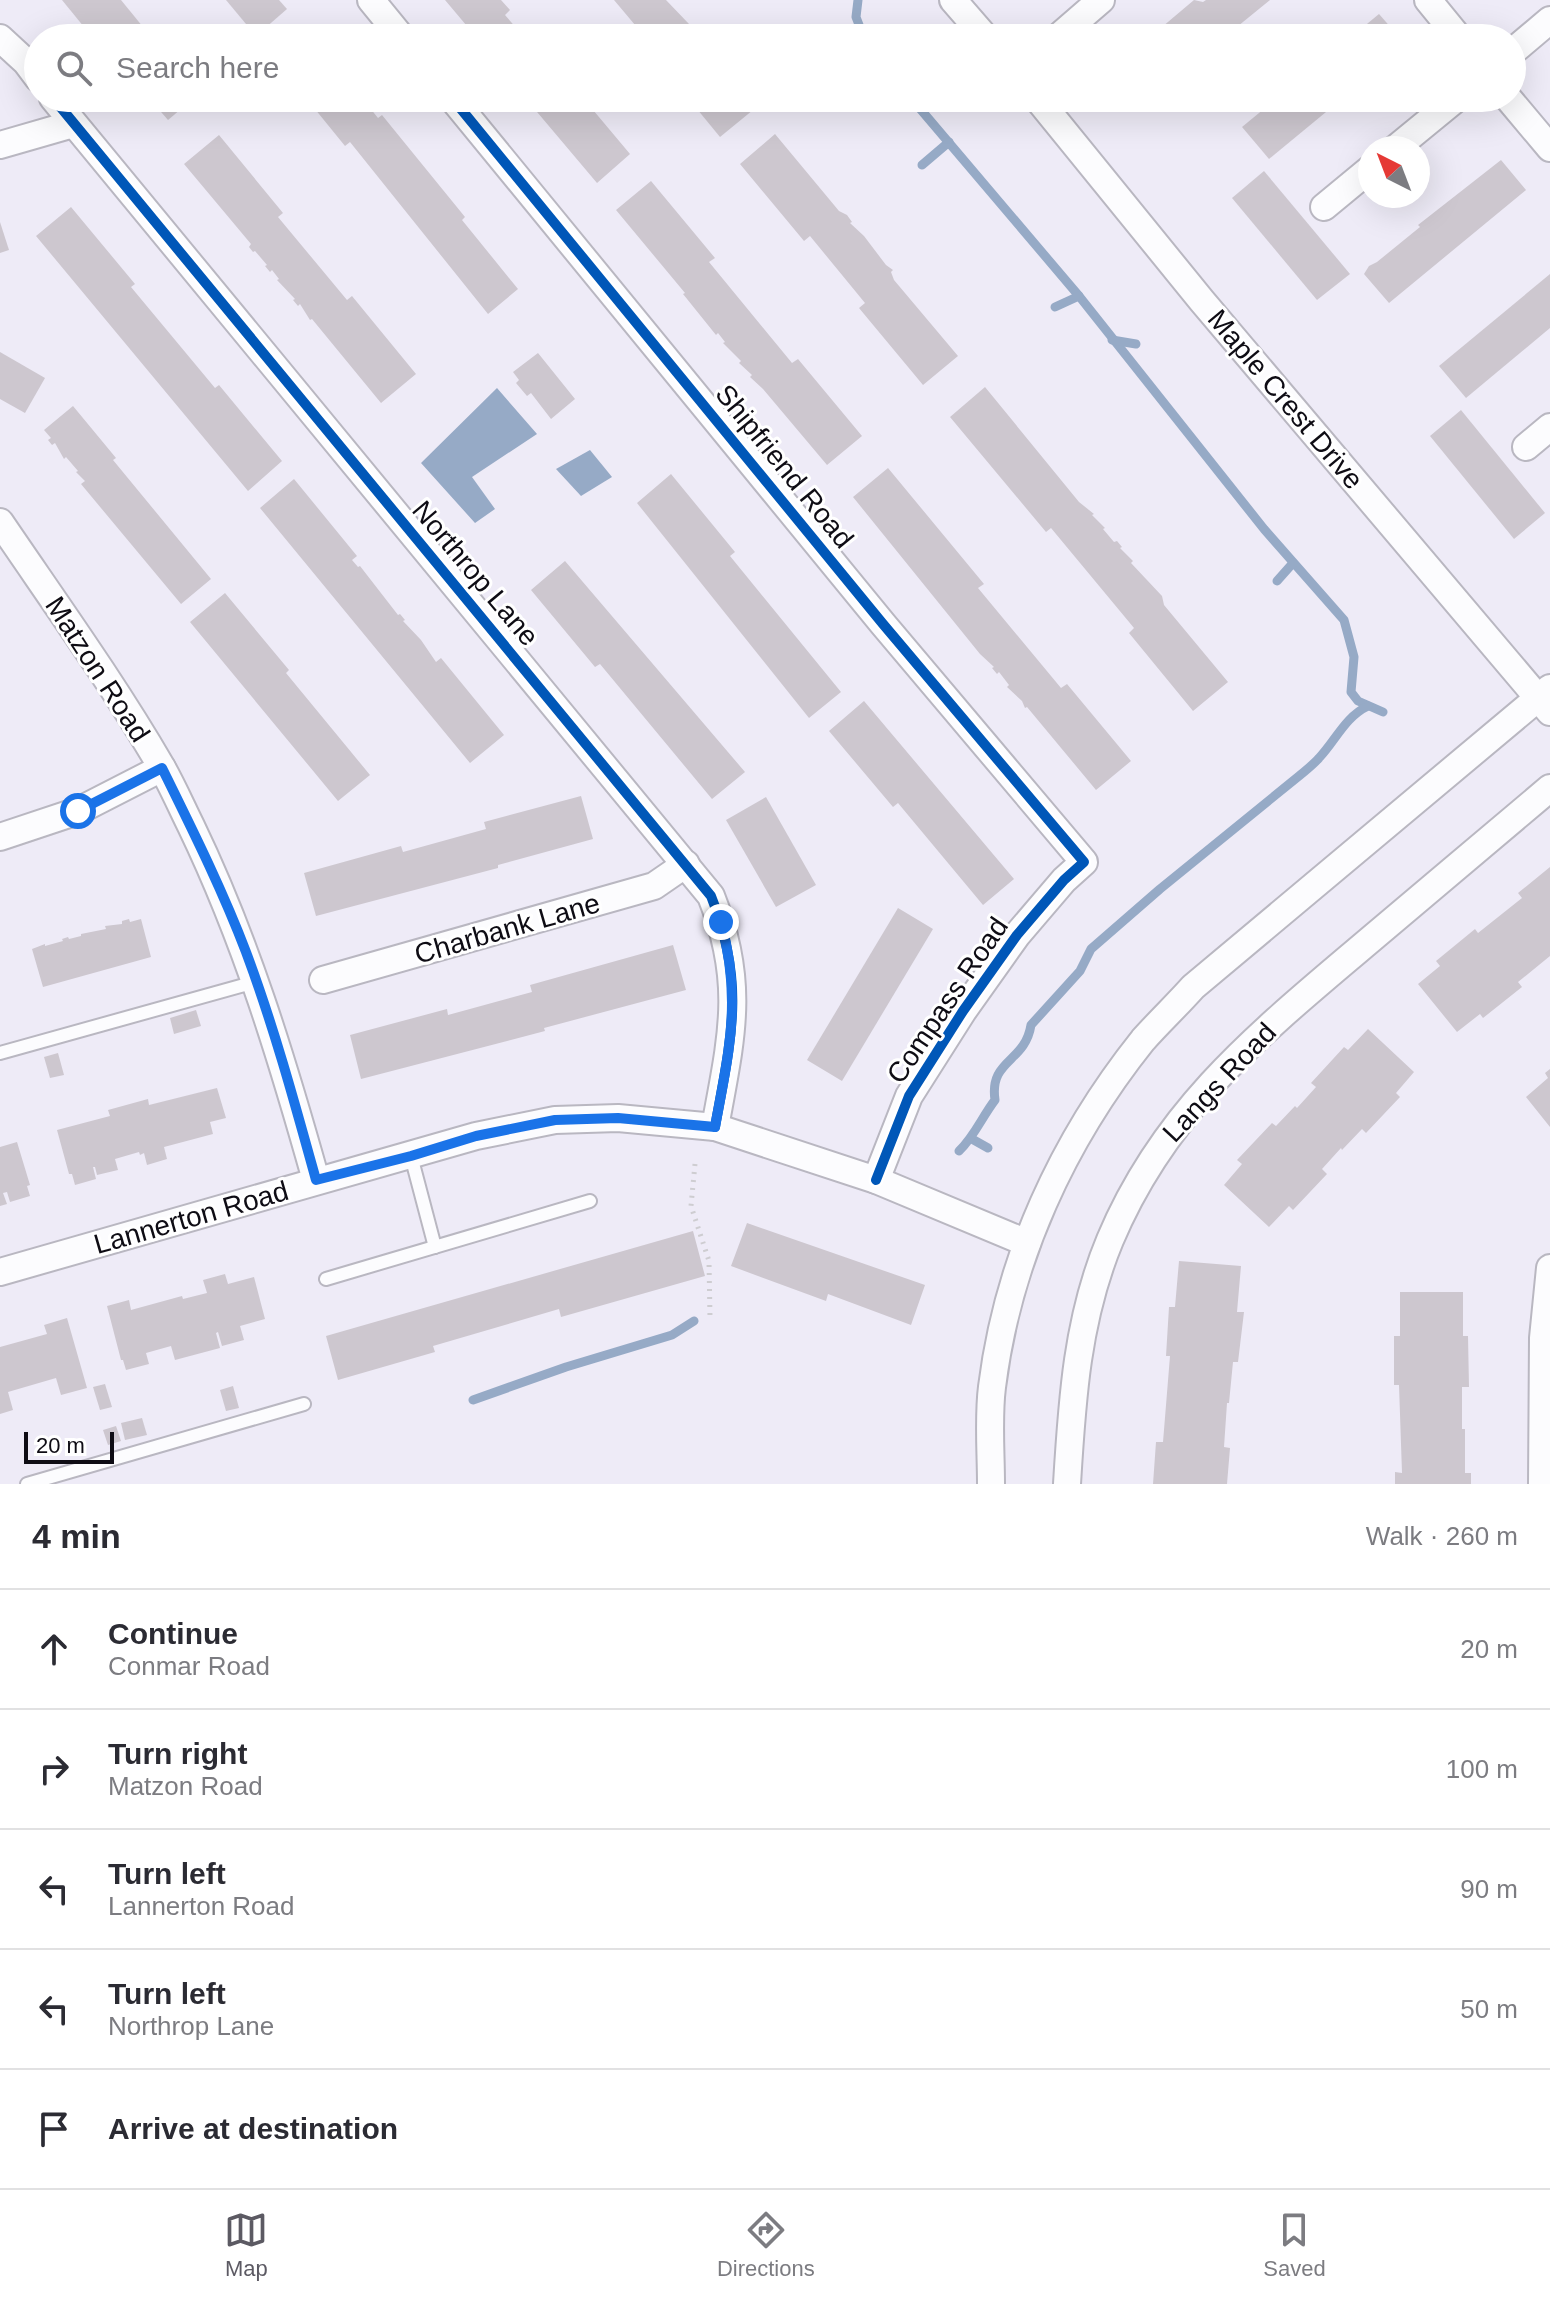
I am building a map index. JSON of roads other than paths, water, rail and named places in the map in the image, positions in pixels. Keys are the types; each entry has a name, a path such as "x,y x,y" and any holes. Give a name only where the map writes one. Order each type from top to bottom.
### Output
{"street":[{"path":"371,0 391,24"},
{"path":"953,0 974,24"},
{"path":"1073,24 1101,0"},
{"path":"1428,0 1448,24"},
{"path":"1526,40 1550,20"},
{"path":"0,38 24,60"},
{"name":"Northrop Lane","path":"64,112 711,896 728,947 734,992 730,1045 715,1127"},
{"name":"Shipfriend Road","path":"463,112 883,624 1084,862"},
{"name":"Maple Crest Drive","path":"1048,112 1202,301 1546,699"},
{"path":"1411,136 1440,112"},
{"path":"1520,112 1550,148"},
{"path":"0,145 73,124"},
{"path":"1324,207 1358,179"},
{"path":"1526,447 1550,427"},
{"name":"Matzon Road","path":"0,522 96,663 162,768 210,866 277,1041 316,1180"},
{"path":"991,1484 992,1390 1004,1315 1027,1243 1085,1120 1145,1038 1193,987 1546,699"},
{"path":"0,837 78,811 162,768"},
{"name":"Langs Road","path":"1067,1484 1073,1377 1090,1298 1108,1243 1128,1199 1162,1142 1208,1086 1261,1033 1550,788"},
{"name":"Compass Road","path":"876,1180 909,1096 963,1011 1017,935 1064,880 1084,862"},
{"name":"Charbank Lane","path":"323,980 654,886 686,864"},
{"name":"Lannerton Road","path":"0,1272 476,1136 555,1120 618,1118 715,1127 876,1180 1027,1243"},
{"path":"1542,1484 1543,1338 1550,1268"}],"lane":[{"path":"0,1053 256,982"},
{"path":"411,1156 435,1247"},
{"path":"326,1279 590,1201"},
{"path":"27,1484 304,1404"}],"water":[{"path":"497,388 537,434 472,477 495,509 475,523 421,463"},
{"path":"590,450 612,477 581,496 556,469"}],"waterway":[{"path":"858,0 856,17 859,24"},
{"path":"923,112 1079,296 1264,529 1344,620 1354,657 1351,692 1358,701 1383,712"},
{"path":"922,165 949,142"},
{"path":"1055,307 1079,296"},
{"path":"1112,340 1136,344"},
{"path":"1277,581 1293,563"},
{"path":"959,1151 995,1100 997,1076 1002,1068 1022,1047 1031,1025 1080,971 1091,949 1312,765 1347,723 1368,706"},
{"path":"972,1139 988,1148"},
{"path":"473,1400 566,1367 672,1335 694,1321"}]}
